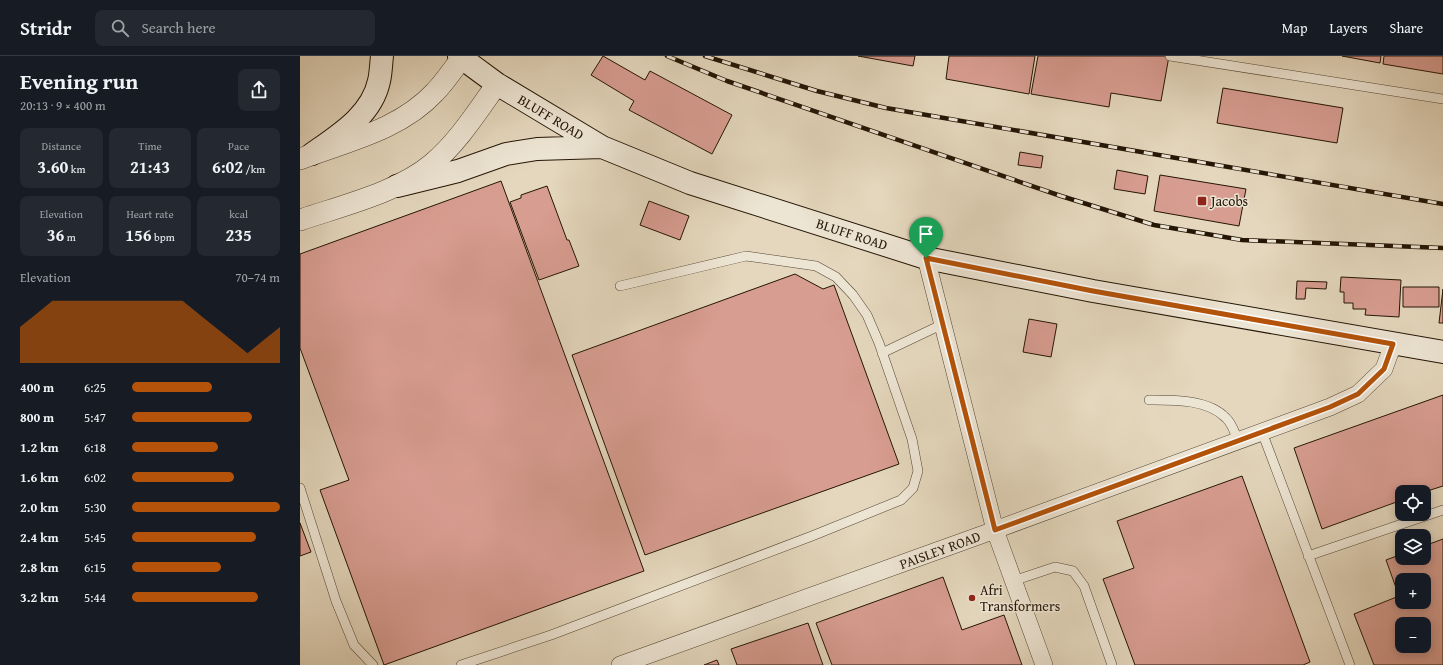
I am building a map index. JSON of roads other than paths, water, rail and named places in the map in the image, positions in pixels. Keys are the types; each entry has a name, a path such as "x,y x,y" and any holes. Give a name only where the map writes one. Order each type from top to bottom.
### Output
{"main road":[{"path":"306,157 349,127 366,110 379,82 382,56"},
{"name":"BLUFF ROAD","path":"460,57 497,84 602,147 690,183 926,258 1093,291 1443,352"},
{"path":"397,186 458,171 506,154 537,149 602,147"}],"street":[{"path":"306,157 367,136 399,121 435,93 460,57"},
{"path":"300,220 397,186 431,165 462,133 497,84"},
{"path":"926,258 995,530 1044,665"},
{"name":"PAISLEY ROAD","path":"620,665 1330,407 1358,394 1384,369 1393,344"}],"lane":[{"path":"1170,56 1443,99"},
{"path":"461,665 559,633 901,500 913,488 918,471 912,439 882,353 867,315 853,295 836,277 816,266 746,256 620,286"},
{"path":"882,353 943,324"},
{"path":"1149,400 1174,400 1207,406 1227,418 1238,440"},
{"path":"1262,432 1350,665"},
{"path":"300,488 336,601 354,644 373,665"},
{"path":"1308,556 1443,510"},
{"path":"1013,581 1055,567 1073,571 1084,586 1112,665"}],"railway":[{"path":"667,56 727,81 1061,196 1154,225 1242,240 1443,248"},
{"path":"705,56 817,91 886,108 1443,204"}],"place":[{"name":"Jacobs","path":"1202,201"},
{"name":"Afri Transformers","path":"972,598"}]}
